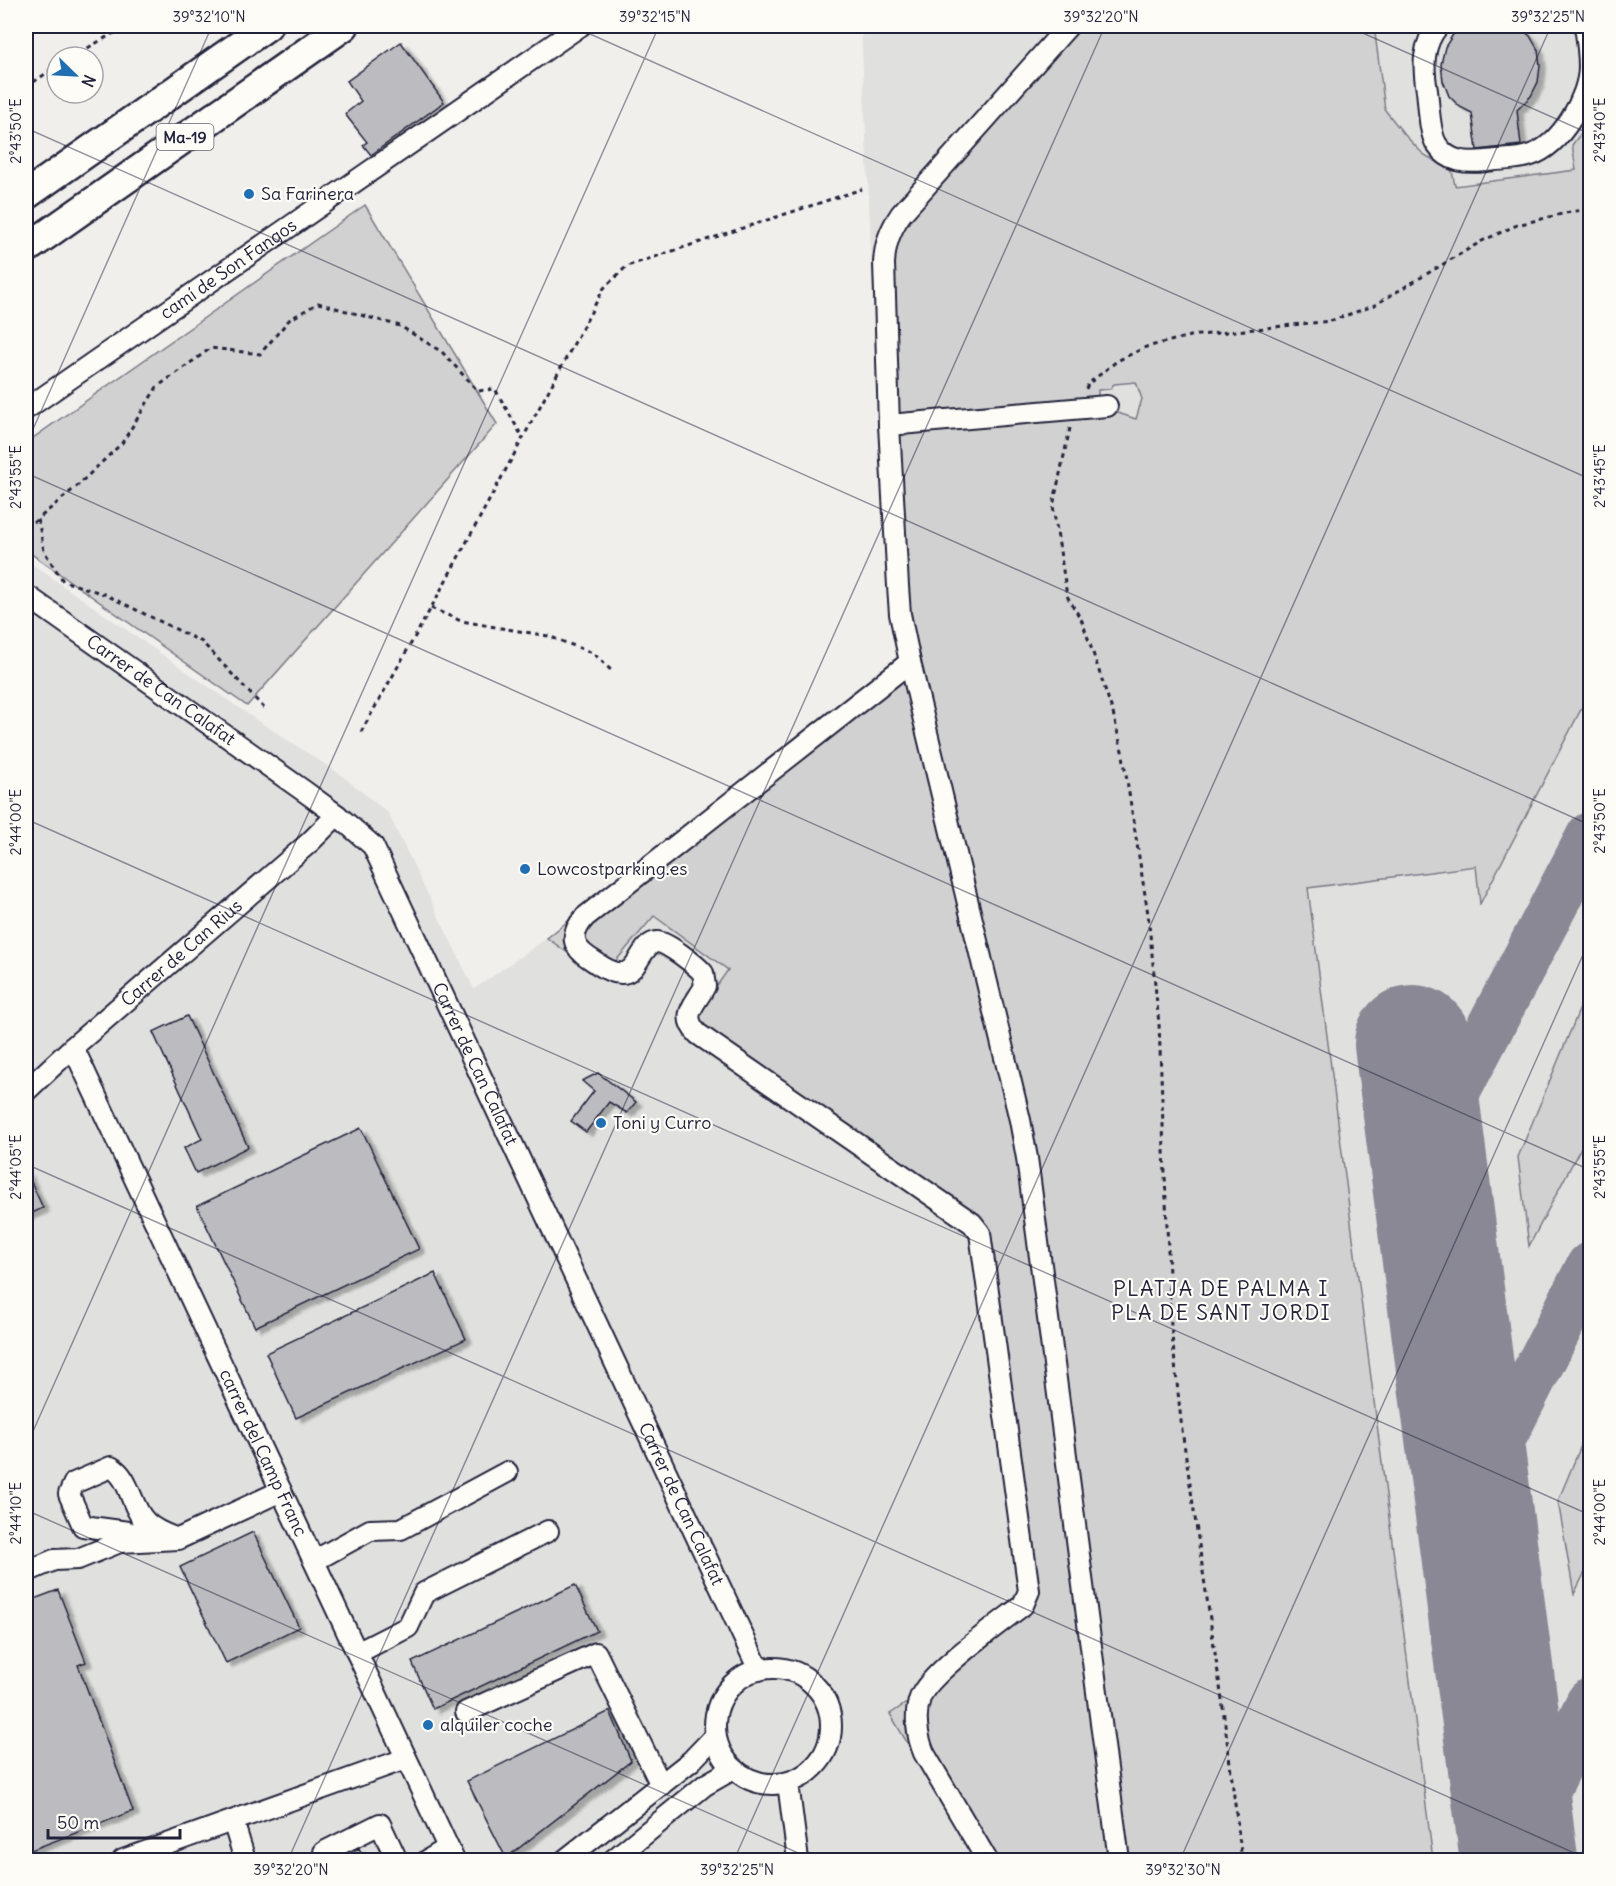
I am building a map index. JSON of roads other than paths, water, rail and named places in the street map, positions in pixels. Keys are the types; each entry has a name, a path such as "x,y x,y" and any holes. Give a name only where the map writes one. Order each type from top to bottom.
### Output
{"highway":[{"name":"Ma-19","path":"26,195 267,26"},
{"name":"Ma-19","path":"26,249 344,26"}],"street":[{"name":"camí de Son Fangos","path":"26,409 580,26"},
{"path":"1068,26 901,214 887,238 884,263 889,425 900,614 1020,1120 1027,1158 1119,1860"},
{"path":"1438,26 1427,44 1423,62 1432,131 1436,143 1444,153 1465,163 1530,156 1545,149 1557,138 1570,120 1586,86 1590,68 1585,26"},
{"path":"889,425 1107,406"},
{"name":"Carrer de Can Calafat","path":"26,595 337,815 373,846 759,1670"},
{"path":"910,662 585,917 577,928 575,939 578,948 584,953 609,970 619,973 633,967 651,944 665,943 700,969 705,977 705,986 689,1016 698,1034 972,1223 980,1233 1029,1591 1023,1605 926,1686 920,1696 917,1716 918,1736 924,1753 987,1860"},
{"name":"Carrer de Can Rius","path":"26,1091 73,1047 301,850 337,815"},
{"name":"carrer del Camp Franc","path":"73,1047 451,1854"},
{"path":"150,1540 128,1532 83,1526 69,1494 74,1483 111,1467 119,1472 144,1521 160,1532 178,1539"},
{"path":"314,1561 370,1530 401,1529 507,1472"},
{"path":"26,1572 54,1560 78,1559 120,1542 178,1539 281,1491"},
{"path":"357,1653 408,1627 424,1593 548,1531"},
{"path":"466,1712 596,1653 660,1785"},
{"path":"779,1668 798,1674 814,1686 826,1702 831,1722 829,1741 820,1760 806,1774 788,1782 768,1784 749,1780 733,1769 722,1754 715,1736 715,1719 720,1702 729,1688 743,1676 759,1670 779,1668"},
{"path":"564,1860 691,1761 715,1736"},
{"path":"123,1860 405,1759"},
{"path":"613,1860 705,1785 733,1769"},
{"path":"788,1782 798,1860"},
{"path":"233,1821 245,1860"},
{"path":"327,1860 324,1852 380,1824 397,1860"},
{"path":"429,1860 451,1854"}],"place":[{"name":"Sa Farinera","path":"249,194"},
{"name":"Lowcostparking.es","path":"525,869"},
{"name":"Toni y Curro","path":"601,1123"},
{"name":"alquiler coche","path":"428,1725"}],"district":[{"name":"PLATJA DE PALMA I PLA DE SANT JORDI","path":"1221,1301"}]}
